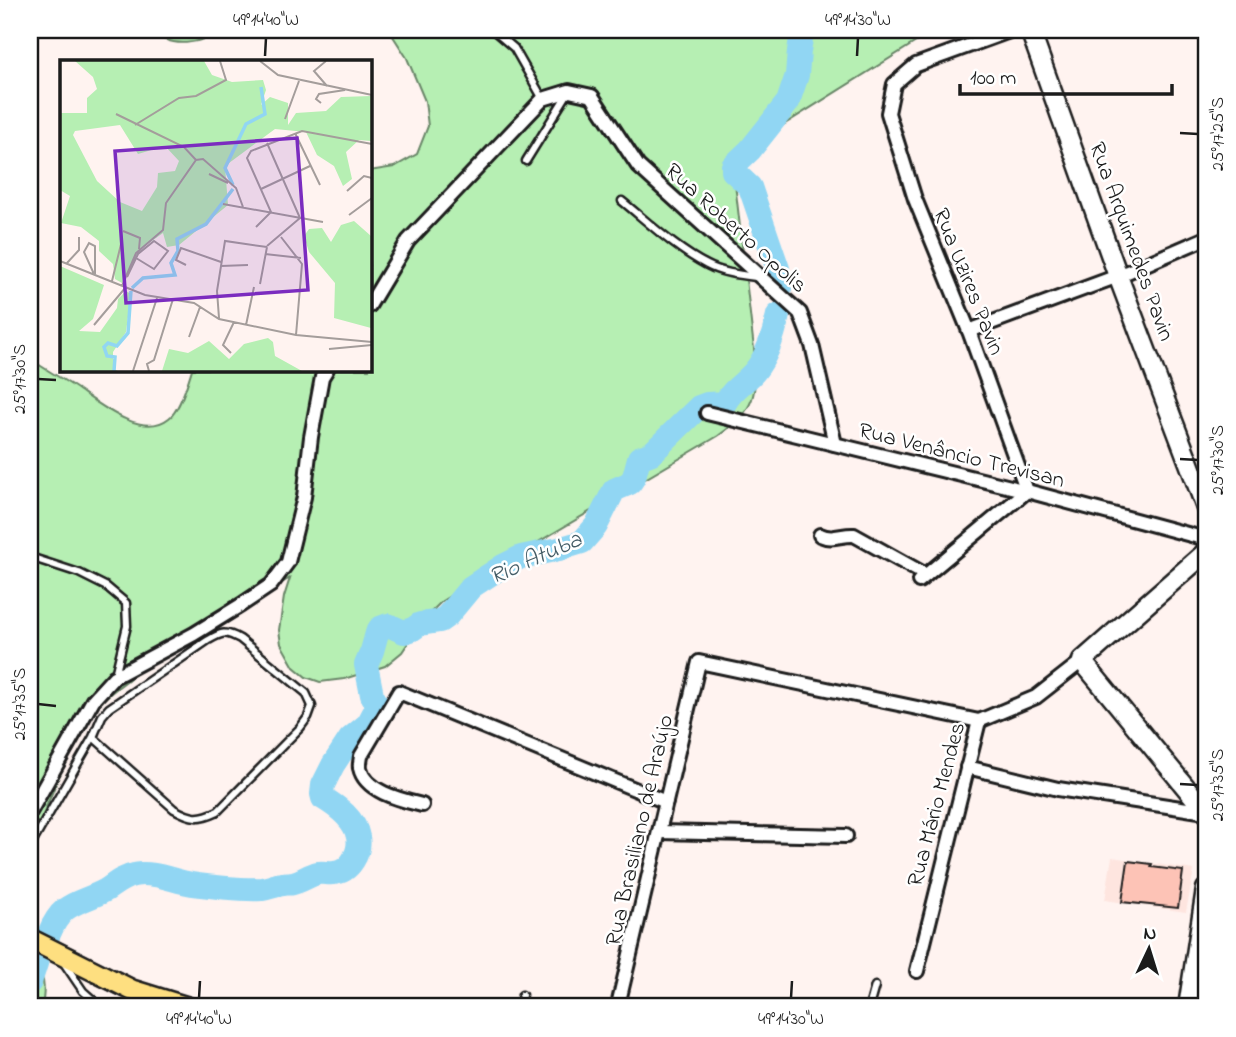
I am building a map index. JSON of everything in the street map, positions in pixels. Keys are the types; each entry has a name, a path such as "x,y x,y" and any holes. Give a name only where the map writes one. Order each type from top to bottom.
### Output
{"main road":[{"path":"30,939 132,990 187,1007"}],"street":[{"name":"Rua Uzires Pavin","path":"1012,30 916,65 894,84 888,113 915,199 969,331 1027,491"},
{"name":"Rua Arquimedes Pavin","path":"1030,30 1118,276 1206,508"},
{"path":"371,303 408,241 543,99 569,91"},
{"name":"Rua Roberto Opolis","path":"569,91 592,96 638,166 800,313 812,345 835,444"},
{"path":"969,331 1118,276 1206,238"},
{"path":"30,812 93,700 114,677 241,605 271,584 288,562 304,497 311,437 322,377 326,371"},
{"name":"Rua Venâncio Trevisan","path":"707,414 1027,491 1206,539"},
{"path":"820,535 830,539 854,535 922,578 1027,491"},
{"name":"Rua Mário Mendes","path":"916,971 979,721 1036,697 1082,662 1206,552"},
{"name":"Rua Brasiliano de Araújo","path":"619,1007 699,662 979,721"},
{"path":"1082,662 1206,812"},
{"path":"422,805 388,796 367,781 359,767 361,756 399,692 666,802"},
{"path":"967,767 1058,789 1206,812"},
{"path":"659,832 846,836"},
{"path":"1188,1007 1206,889"}],"lane":[{"path":"493,30 514,48 543,99"},
{"path":"526,161 569,91"},
{"path":"622,201 709,266 734,274 762,278"},
{"path":"30,557 89,578 107,587 126,603 127,626 114,677"},
{"path":"30,847 93,737 102,716 109,708 222,633 230,633 240,639 306,693 312,706 300,728 218,811 204,817 187,817 174,809 93,737"},
{"path":"56,953 83,991 101,1007"},
{"path":"869,1007 875,986"},
{"path":"520,1007 522,995"}],"shaded area":[{"path":"1112,857 1194,870 1186,912 1105,900"}],"green space":[{"path":"150,30 223,30 205,39 186,43 167,40"},
{"path":"389,30 935,30 732,157 755,378 752,400 731,426 442,601 425,618 402,652 385,666 344,679 320,682 306,677 294,667 281,644 279,630 290,578 137,673 99,704 69,753 30,846 30,359 108,410 146,425 158,424 173,414 191,371 371,371 371,171 394,167 417,154 428,126 425,101 407,58"},
{"path":"30,961 42,975 42,1007 30,1007"}],"building":[{"path":"1128,861 1183,871 1178,908 1122,902"}],"waterway":[{"name":"Rio Atuba","path":"780,289 778,269 750,187 733,171 733,166 750,150 788,102 797,75 802,33 805,30"},
{"name":"Rio Atuba","path":"49,934 66,909 134,875 156,875 218,887 262,889 296,882 318,873 334,873 345,869 356,855 358,837 350,819 323,798 323,785 350,739 368,724 379,707 372,695 366,665 380,628 388,625 404,632 420,624 440,621 471,587 503,566 521,557 582,542 596,526 614,490 630,483 639,458 652,453 699,407 725,403 755,371 770,344 778,315"},
{"name":"Rio Atuba","path":"30,982 39,954"}]}
